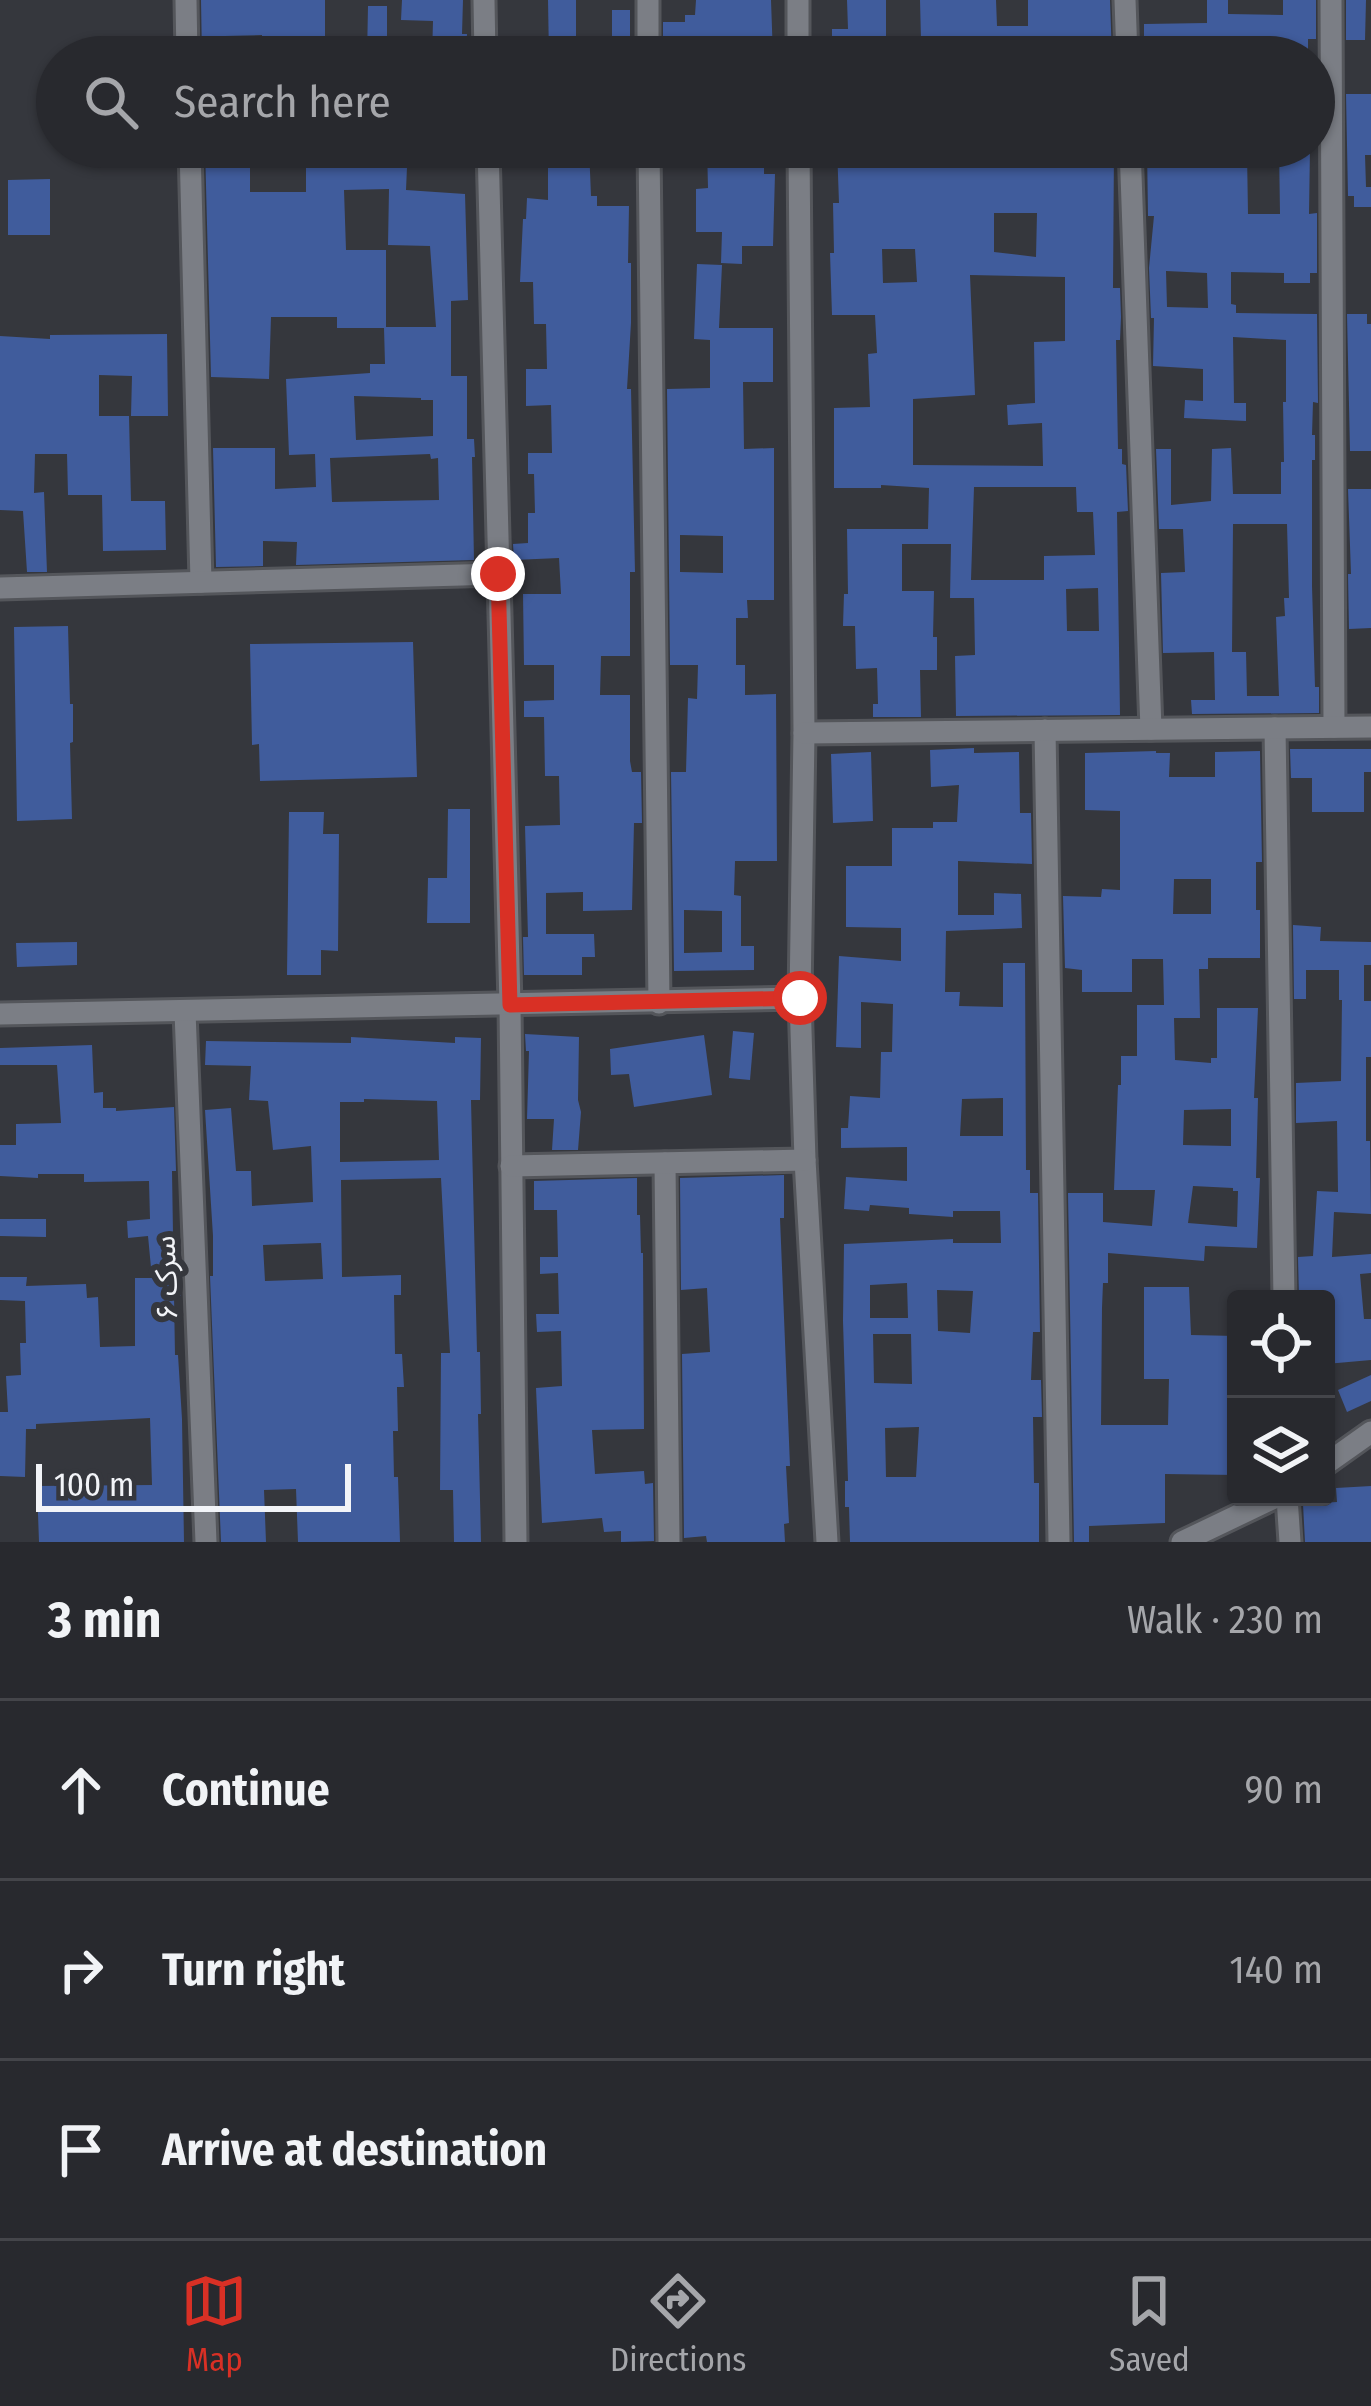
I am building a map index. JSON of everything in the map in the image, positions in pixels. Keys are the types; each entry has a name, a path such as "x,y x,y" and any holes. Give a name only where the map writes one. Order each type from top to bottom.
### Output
{"street":[{"path":"186,0 187,36"},
{"path":"484,0 485,36"},
{"path":"648,0 648,36"},
{"path":"798,0 799,36"},
{"path":"1125,0 1126,36"},
{"path":"1331,0 1331,36"},
{"path":"191,168 201,583"},
{"path":"488,168 510,1005 515,1542"},
{"path":"649,168 659,1003"},
{"path":"799,168 804,733 800,998 827,1542"},
{"path":"1131,168 1151,729"},
{"path":"1332,168 1334,727"},
{"path":"0,588 498,574"},
{"path":"804,733 1371,727"},
{"path":"1275,728 1284,1290"},
{"path":"1045,730 1059,1542"},
{"path":"0,1014 800,998"},
{"name":"سرک ۶","path":"185,1012 206,1542"},
{"path":"511,1166 805,1160"},
{"path":"665,1163 669,1542"},
{"path":"1335,1458 1371,1432"},
{"path":"1182,1542 1257,1506"},
{"path":"1288,1506 1290,1542"}],"building":[{"path":"201,0 325,0 325,36 202,36"},
{"path":"402,0 463,0 462,34 467,36 433,36 433,21 401,20"},
{"path":"548,0 576,0 576,36 549,36"},
{"path":"696,0 771,0 772,36 663,36 663,22 685,22 685,15 695,15"},
{"path":"847,0 886,0 886,36 832,36 832,29 848,29"},
{"path":"920,0 996,0 997,26 1028,26 1028,0 1110,0 1111,36 921,36"},
{"path":"1207,0 1228,0 1228,14 1283,15 1283,0 1316,0 1316,36 1144,36 1144,24 1207,23"},
{"path":"1346,0 1366,0 1365,40 1346,40"},
{"path":"368,6 387,6 387,36 367,36"},
{"path":"612,10 630,10 630,36 612,36"},
{"path":"1346,94 1371,94 1371,155 1365,155 1371,207 1354,207 1354,196 1348,196"},
{"path":"206,168 250,168 250,192 306,192 306,168 407,168 406,190 465,194 468,300 451,301 451,376 467,376 467,439 474,439 475,457 474,560 296,565 297,542 263,541 263,566 216,567 213,448 275,448 275,489 316,487 315,454 289,455 286,379 370,373 370,364 385,364 384,328 337,328 337,317 271,317 269,379 211,377","holes":["389,189 388,245 430,246 436,327 386,327 386,250 346,250 344,190","354,396 433,400 433,436 356,440","430,454 431,459 438,458 439,500 332,502 330,458"]},
{"path":"548,168 590,168 591,196 597,196 597,206 629,206 627,389 631,389 635,572 630,572 630,656 601,656 600,695 630,695 630,761 632,772 641,772 642,823 634,823 632,910 583,911 583,892 546,893 546,934 594,934 595,957 582,957 582,975 524,975 523,937 528,937 525,826 560,825 559,776 545,776 544,717 524,717 524,701 554,700 554,665 524,665 523,594 561,594 559,558 514,560 513,544 528,543 528,513 535,513 528,453 552,453 551,405 526,406 526,369 547,369 546,324 534,324 533,282 520,282 527,198 548,200"},
{"path":"708,168 764,168 764,174 775,174 773,246 742,246 742,264 721,263 722,232 696,232 696,189 708,188"},
{"path":"838,168 1114,168 1113,288 1120,288 1121,317 1120,340 1116,340 1118,449 1126,465 1128,511 1117,512 1120,715 956,716 955,656 975,655 974,598 950,598 951,544 902,544 902,591 934,591 937,670 920,670 921,717 873,717 873,704 878,704 877,668 856,669 855,626 843,626 844,594 848,594 847,529 928,529 929,488 834,488 834,408 870,407 868,354 877,353 875,315 832,315 833,203 839,203","holes":["994,213 1037,213 1036,257 994,252","882,249 915,249 917,282 883,283","970,275 1065,277 1065,341 1034,342 1035,403 1007,405 1008,425 1042,423 1043,466 913,465 913,399 975,395","974,487 1076,487 1077,512 1093,512 1095,555 1044,556 1044,580 971,580","1098,588 1099,631 1067,631 1066,589"]},
{"path":"1147,168 1247,168 1248,214 1280,214 1279,168 1310,168 1309,214 1317,213 1317,273 1310,273 1310,283 1284,283 1284,273 1231,272 1231,304 1236,305 1236,313 1317,314 1312,586 1319,713 1192,714 1191,700 1215,700 1214,652 1163,653 1161,573 1185,572 1183,529 1159,529 1156,449 1171,449 1171,505 1211,501 1212,449 1231,448 1233,494 1281,494 1286,340 1233,337 1234,403 1246,403 1246,421 1184,418 1185,400 1203,401 1203,369 1153,366 1149,268 1154,216 1148,216","holes":["1166,271 1207,273 1208,308 1167,307","1233,524 1287,524 1289,598 1284,598 1285,616 1276,617 1279,696 1247,696 1246,652 1232,652"]},
{"path":"50,179 50,235 8,235 8,180"},
{"path":"697,264 722,265 719,328 773,328 773,382 743,382 744,449 774,448 774,600 747,600 748,618 736,618 736,665 745,665 745,695 776,694 777,861 735,861 741,946 754,946 754,970 674,971 671,772 686,772 688,698 697,699 698,665 670,665 667,389 710,388 710,340 694,339","holes":["680,535 723,536 723,573 680,572","684,910 722,911 722,952 684,953"]},
{"path":"1347,314 1367,314 1367,324 1371,324 1371,451 1350,451"},
{"path":"167,334 168,416 131,416 132,376 99,375 99,416 129,416 131,501 165,501 166,550 103,551 102,495 68,495 67,454 35,454 34,493 44,492 47,572 27,572 23,511 0,510 0,336"},
{"path":"1348,489 1371,489 1371,628 1349,629"},
{"path":"68,626 72,819 17,821 14,627"},
{"path":"413,642 417,777 260,781 259,744 252,745 250,644"},
{"path":"1290,749 1371,749 1371,772 1364,772 1364,812 1312,812 1312,778 1291,778"},
{"path":"930,750 1019,752 1020,813 1031,813 1032,864 958,861 958,915 994,915 994,893 1021,894 1022,928 946,931 945,992 960,992 959,1006 1003,1007 1003,963 1025,963 1026,1170 1030,1170 1030,1193 1038,1193 1040,1332 1033,1332 1031,1380 1041,1380 1042,1417 1033,1417 1039,1542 850,1542 849,1507 845,1507 844,1244 953,1239 953,1243 1001,1243 1000,1211 953,1211 953,1217 870,1205 869,1211 844,1209 846,1177 907,1181 907,1147 841,1148 850,1096 880,1098 881,1052 892,1052 893,1004 861,1002 861,1048 836,1047 839,956 901,961 901,928 846,927 846,866 892,866 892,828 933,828 933,822 957,822 959,785 931,787","holes":["1003,1098 1003,1136 960,1136 962,1099","907,1283 908,1318 870,1318 870,1285","937,1290 973,1291 970,1333 938,1331","873,1334 911,1334 912,1384 874,1383","919,1427 916,1477 886,1477 885,1428"]},
{"path":"1260,751 1262,862 1256,862 1256,910 1260,910 1260,958 1208,958 1208,969 1199,969 1200,1018 1174,1018 1175,1060 1211,1063 1211,1058 1217,1058 1217,1008 1258,1008 1254,1098 1258,1098 1256,1178 1260,1178 1257,1248 1205,1246 1204,1261 1108,1253 1108,1283 1103,1283 1101,1425 1168,1425 1169,1379 1144,1379 1144,1287 1189,1287 1191,1335 1227,1336 1227,1475 1165,1474 1165,1523 1089,1526 1089,1542 1074,1542 1068,1193 1103,1193 1103,1222 1152,1226 1155,1190 1114,1190 1118,1085 1121,1056 1137,1056 1137,1005 1164,1005 1163,959 1132,959 1132,992 1082,992 1082,970 1065,968 1063,896 1101,897 1102,889 1120,890 1120,811 1085,810 1085,753 1170,753 1169,777 1215,777 1215,752","holes":["1174,879 1211,879 1211,914 1173,914","1231,1109 1231,1146 1183,1145 1184,1110","1193,1186 1238,1191 1237,1227 1188,1223"]},
{"path":"871,752 873,821 833,823 831,754"},
{"path":"448,809 470,809 470,923 427,923 428,878 447,878"},
{"path":"289,812 324,812 323,834 339,834 338,951 321,950 321,975 287,975"},
{"path":"1293,925 1321,927 1320,941 1371,942 1371,965 1364,965 1364,1001 1371,1001 1366,1141 1370,1141 1371,1214 1334,1212 1332,1257 1371,1254 1371,1273 1360,1274 1364,1319 1371,1319 1371,1360 1335,1363 1335,1290 1299,1290 1298,1257 1313,1256 1317,1191 1338,1192 1337,1121 1296,1123 1296,1083 1341,1081 1339,970 1306,970 1306,999 1294,999"},
{"path":"77,942 77,965 17,967 16,943"},
{"path":"733,1031 754,1033 750,1080 729,1078"},
{"path":"525,1034 579,1037 578,1150 552,1150 554,1119 527,1119"},
{"path":"704,1035 712,1095 634,1107 629,1074 611,1075 610,1049"},
{"path":"351,1037 455,1043 455,1037 481,1038 480,1100 471,1100 481,1542 454,1542 453,1490 440,1490 441,1353 450,1353 441,1178 341,1180 342,1277 401,1275 401,1295 394,1295 395,1354 402,1354 404,1387 397,1387 398,1431 393,1431 400,1542 298,1542 296,1489 264,1490 266,1542 221,1542 205,1110 231,1108 236,1171 251,1171 252,1206 313,1202 311,1146 273,1150 268,1101 249,1100 251,1066 205,1065 206,1041 351,1043","holes":["437,1101 439,1160 340,1162 340,1102","321,1243 323,1279 265,1281 263,1245"]},
{"path":"92,1045 94,1093 103,1092 103,1108 174,1107 173,1234 181,1296 174,1296 175,1355 182,1419 184,1542 39,1542 37,1486 152,1485 150,1418 36,1424 36,1429 26,1429 25,1477 0,1476 0,1412 8,1412 6,1376 21,1375 20,1343 26,1343 25,1301 0,1300 0,1277 27,1277 26,1286 86,1284 87,1298 98,1297 100,1347 135,1346 135,1278 152,1278 148,1236 128,1238 127,1221 150,1219 149,1181 84,1182 84,1174 0,1176 0,1145 16,1145 16,1124 61,1123 57,1065 0,1065 0,1048"},
{"path":"784,1175 784,1218 780,1218 790,1466 786,1466 789,1523 784,1524 785,1542 684,1538 682,1354 710,1352 707,1288 681,1290 680,1178"},
{"path":"637,1178 643,1253 644,1429 592,1430 595,1474 644,1471 645,1484 653,1483 654,1541 621,1542 621,1531 604,1532 602,1518 542,1523 536,1388 562,1386 561,1331 537,1332 536,1314 559,1314 558,1273 540,1274 540,1257 558,1257 557,1210 534,1210 534,1181"},
{"path":"0,1219 46,1219 46,1237 0,1236"},
{"path":"1371,1375 1371,1401 1347,1412 1338,1390"},
{"path":"1371,1486 1371,1542 1305,1542 1303,1506 1335,1506 1336,1488"}],"route":[{"path":"498,574 510,1005 800,998"}]}
